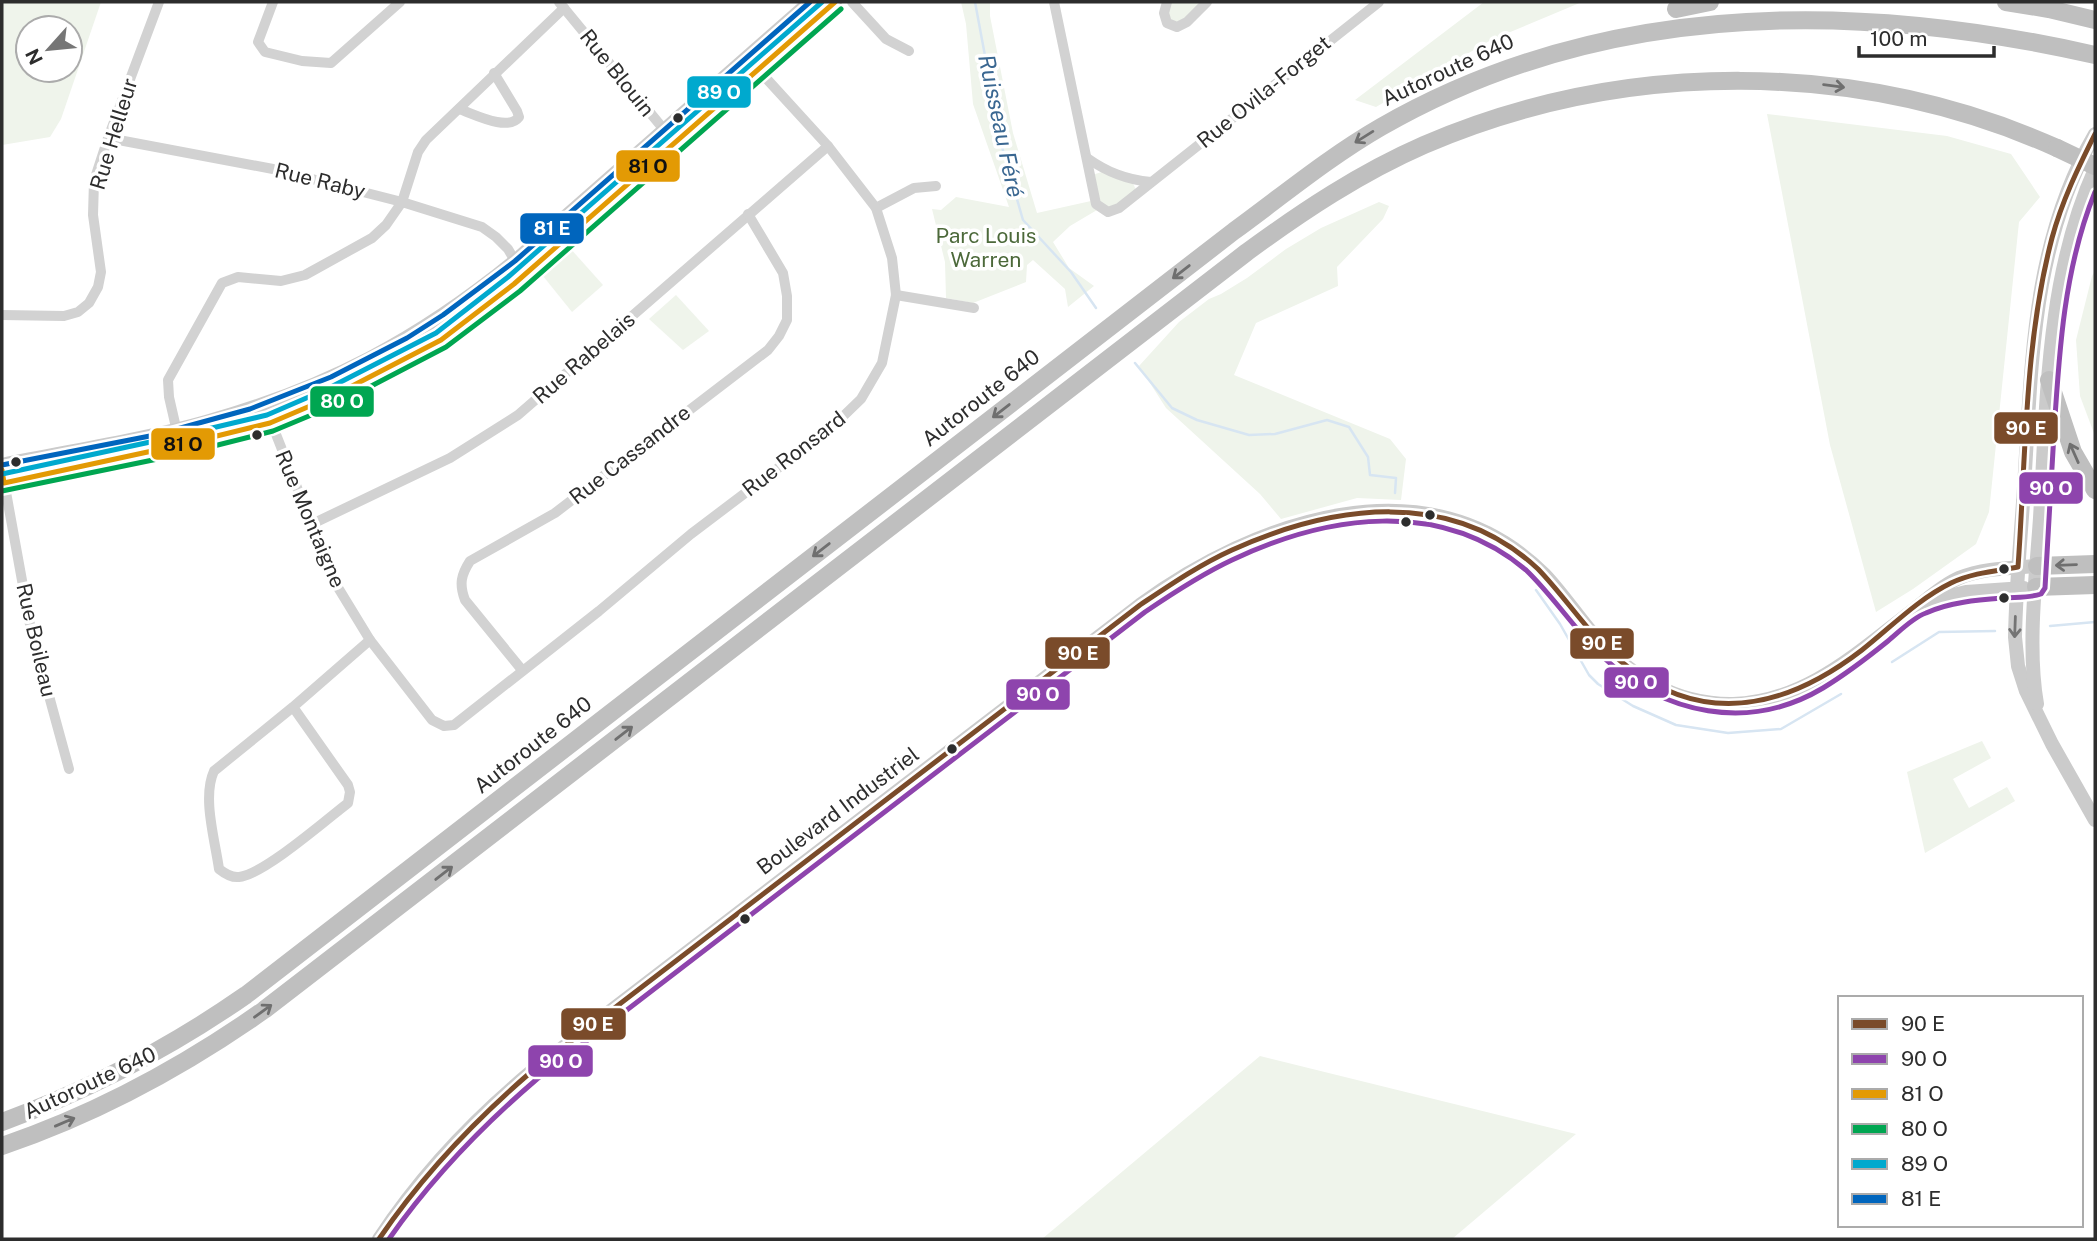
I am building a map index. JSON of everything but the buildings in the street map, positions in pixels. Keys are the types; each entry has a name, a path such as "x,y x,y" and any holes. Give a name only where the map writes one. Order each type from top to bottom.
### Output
{"highway":[{"path":"2006,2 2095,20"},
{"name":"Autoroute 640","path":"2,1122 79,1091 133,1065 246,995 1168,282 1342,151 1400,116 1477,77 1511,64 1590,38 1656,23 1708,6 1751,11 1817,8 1907,13 2008,30 2095,55"},
{"path":"2049,9 2095,12"},
{"name":"Autoroute 640","path":"2,1146 62,1124 140,1087 195,1056 264,1010 1247,251 1328,195 1422,146 1477,124 1571,98 1675,83 1766,81 1821,84 1897,96 1972,116 2057,148 2095,168"},
{"path":"2049,380 2073,452 2095,490"},
{"path":"2037,566 2095,564"},
{"path":"2036,587 2095,585"}],"street":[{"name":"Rue Helleur","path":"2,315 64,316 78,312 89,303 98,287 101,272 93,215 94,181 159,2"},
{"path":"273,2 258,42 265,52 302,61 331,63 400,2"},
{"path":"2,475 264,404 323,382 398,344 467,299 515,261 810,2"},
{"path":"2,475 180,445 270,423 329,398 441,340 514,284 835,2"},
{"path":"852,2 886,39 909,51"},
{"name":"Rue Ovila-Forget","path":"1054,2 1096,204 1108,212 1119,208 1379,2"},
{"path":"1167,2 1164,13 1167,23 1177,27 1207,2"},
{"path":"180,445 169,397 168,380 222,283 238,277 281,281 305,275 372,238 386,225 402,202 418,152 426,141 562,5"},
{"name":"Rue Blouin","path":"562,5 675,143"},
{"name":"Rue Ronsard","path":"444,726 454,725 599,611 691,534 831,428 861,399 882,363 896,295 892,258 876,208 828,146 747,56"},
{"path":"459,109 506,125 515,122 519,117 517,111 494,74"},
{"path":"2095,134 2080,162 2057,220 2041,282 2032,358 2015,637 2023,684 2095,820"},
{"name":"Rue Raby","path":"108,138 272,169 402,202 482,227 502,243 515,261"},
{"name":"Rue Rabelais","path":"310,525 450,458 518,415 828,146"},
{"path":"1087,159 1105,171 1132,181 1151,182"},
{"path":"2043,726 2037,704 2033,648 2053,323 2064,261 2081,202 2095,168"},
{"path":"876,208 914,188 936,186"},
{"name":"Rue Cassandre","path":"522,670 465,600 460,587 462,573 470,561 555,513 768,350 787,320 787,296 783,273 748,214"},
{"path":"896,295 974,307"},
{"name":"Rue Montaigne","path":"264,404 334,582 370,640 432,720 444,726"},
{"name":"Rue Boileau","path":"2,475 31,630 69,769"},
{"name":"Boulevard Industriel","path":"379,1239 416,1187 449,1148 531,1072 1140,605 1186,574 1252,541 1313,520 1364,511 1413,513 1464,524 1501,541 1528,560 1552,583 1602,644 1637,674 1673,694 1690,700 1732,704 1780,697 1828,674 1940,589 1963,577 2037,566"},
{"name":"Boulevard Industriel","path":"1918,606 1960,593 2036,587"},
{"path":"293,707 348,785 348,803 269,864 239,877 226,875 219,869 208,783 214,771 370,640"}],"green space":[{"path":"2,2 101,2 84,52 84,14 14,14 14,84 73,84 61,119 50,137 2,145"},
{"name":"Parc Louis Warren","path":"961,2 990,2 990,16 1013,133 1037,213 1091,201 1097,210 1070,226 1053,242 1069,268 1094,286 1068,307 1065,289 1033,260 1027,265 1026,282 973,303 946,298 945,262 932,209 941,210 956,197 1009,207 973,104 966,24"},
{"path":"1167,2 1207,2 1187,22 1167,23"},
{"path":"1484,2 1582,2 1491,40 1376,107 1355,100"},
{"path":"1767,114 1947,136 2011,154 2040,197 2019,222 1989,512 1976,544 1876,612 1830,445"},
{"path":"1105,171 1132,181 1136,190 1108,212 1096,204 1092,175"},
{"path":"1379,202 1389,206 1383,219 1337,267 1338,286 1256,323 1234,375 1390,439 1406,459 1401,500 1357,498 1281,519 1260,494 1166,408 1139,366 1179,322 1209,299 1247,278 1286,249 1321,228"},
{"path":"569,247 603,285 572,312 539,271"},
{"path":"2095,271 2095,436 2080,396 2076,340"},
{"path":"676,295 709,331 683,350 649,319"},
{"path":"1982,741 1991,758 1953,779 1969,808 2007,787 2015,801 1925,853 1907,772"},
{"path":"1260,1056 1576,1134 1452,1239 1042,1239"}],"waterway":[{"name":"Ruisseau Féré","path":"975,2 1002,147 1023,220 1071,272 1096,308"},
{"name":"Ruisseau Féré","path":"1135,363 1172,408 1197,420 1249,435 1275,434 1327,420 1349,427 1368,457 1370,475 1396,478 1395,493"},
{"name":"Ruisseau Féré","path":"1536,590 1560,624 1589,675 1598,684 1633,706 1676,725 1728,733 1781,729 1841,694"},
{"name":"Ruisseau Féré","path":"2050,626 2095,622"},
{"name":"Ruisseau Féré","path":"1892,662 1939,632 1995,631"}],"transit line":[{"path":"2,465 155,435 250,409 331,377 407,338 443,315 515,261 810,2"},
{"path":"2,474 267,415 325,390 436,333 508,277 822,2"},
{"path":"2,470 4,483 270,423 329,398 441,340 514,284 835,2"},
{"path":"2,491 182,454 273,431 333,406 446,347 520,291 841,9"},
{"path":"379,1239 449,1151 531,1072 1140,605 1196,569 1232,550 1310,522 1350,515 1390,512 1429,515 1468,525 1504,543 1538,569 1603,645 1628,667 1658,686 1687,698 1717,703 1747,702 1776,696 1805,685 1834,670 1916,605 1951,583 1967,577 2018,567 2031,360 2043,278 2061,211 2095,134"},
{"path":"389,1239 422,1195 458,1154 537,1079 1145,612 1210,571 1268,545 1306,532 1344,524 1382,521 1420,523 1457,532 1493,547 1526,570 1593,647 1627,677 1680,704 1708,711 1737,713 1766,710 1795,702 1823,688 1864,660 1911,622 1935,609 1964,602 2041,594 2045,588 2056,403 2065,311 2076,250 2095,192"}]}
